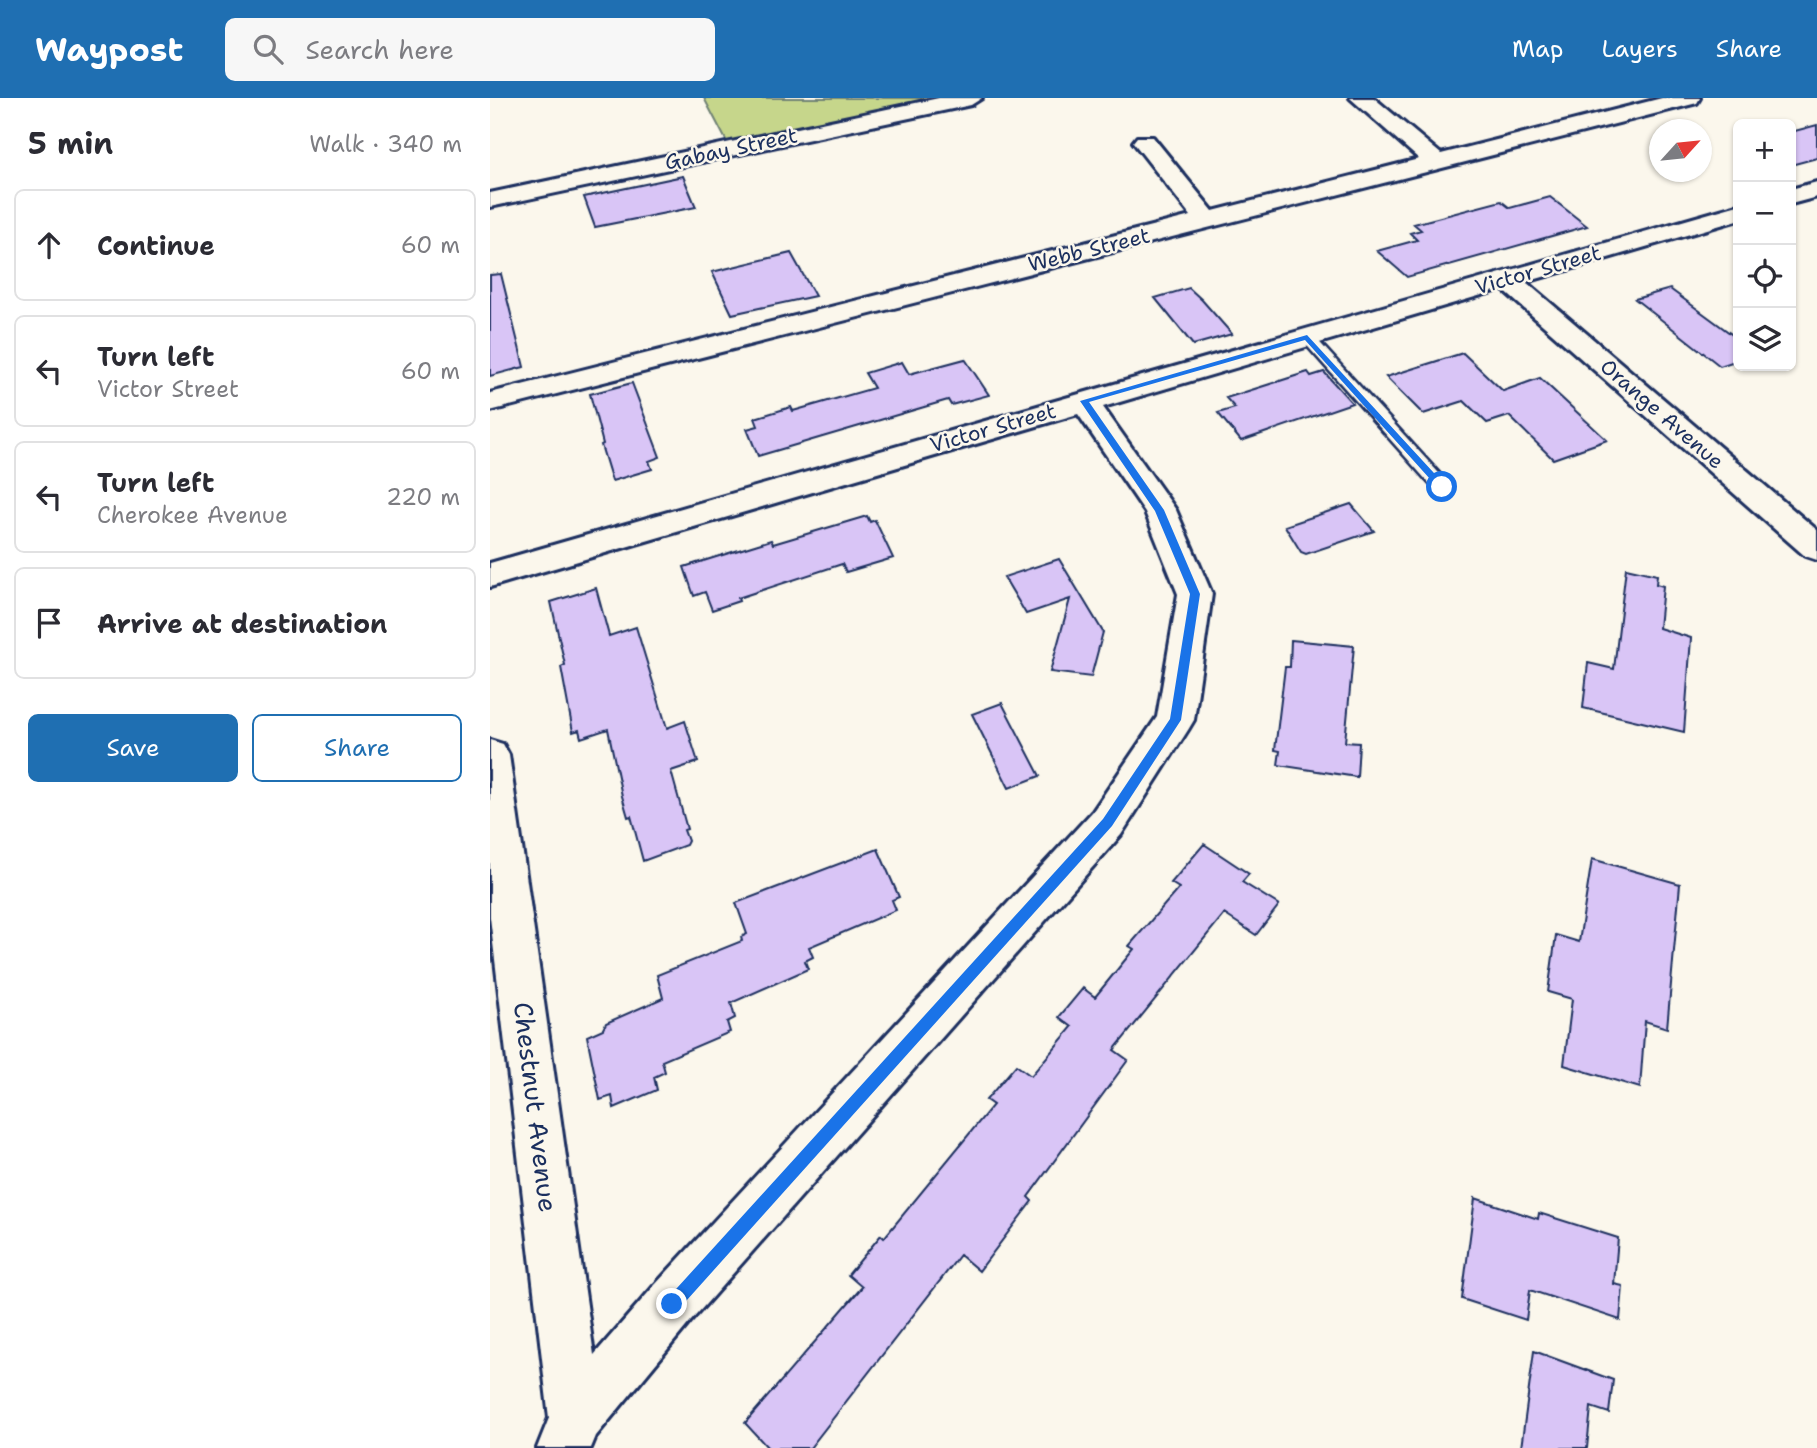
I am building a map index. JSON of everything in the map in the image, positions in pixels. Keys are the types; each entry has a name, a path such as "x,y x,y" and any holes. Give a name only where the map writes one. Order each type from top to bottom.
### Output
{"street":[{"name":"Gabay Street","path":"490,200 971,98"},
{"path":"1361,98 1438,163"},
{"name":"Webb Street","path":"490,402 1438,163 1653,102 1689,98"},
{"path":"1146,142 1207,220"},
{"path":"1796,195 1817,189"},
{"name":"Victor Street","path":"490,575 1733,213"},
{"name":"Orange Avenue","path":"1507,279 1817,548"},
{"path":"570,1433 672,1304 1108,822 1175,720 1195,594 1160,510 1084,401"},
{"name":"Chestnut Avenue","path":"490,755 570,1433"}],"lane":[{"path":"1307,337 1442,487"}],"green space":[{"path":"704,98 931,98 727,142"}],"building":[{"path":"1817,125 1817,158 1796,164 1796,131"},
{"path":"683,176 696,207 595,227 584,197"},
{"path":"1550,197 1587,226 1407,277 1377,251 1417,240 1410,233 1421,230 1414,224 1501,201 1510,208"},
{"path":"791,253 815,296 732,314 712,272"},
{"path":"501,274 524,367 490,376 490,275"},
{"path":"1189,288 1232,334 1193,345 1155,298"},
{"path":"1670,289 1733,335 1733,362 1720,366 1635,299"},
{"path":"1463,353 1503,391 1540,378 1607,440 1553,459 1509,416 1487,423 1464,401 1423,414 1386,377"},
{"path":"965,359 989,395 951,405 948,400 758,456 747,429 758,426 755,418 791,407 793,411 874,388 865,373 902,362 909,374"},
{"path":"1308,372 1311,376 1324,372 1352,403 1241,441 1218,413 1235,408 1226,398"},
{"path":"632,383 660,457 649,461 652,469 612,481 590,394"},
{"path":"1351,504 1374,531 1306,554 1301,552 1285,526"},
{"path":"867,516 870,522 875,520 893,558 846,572 842,564 738,598 739,601 712,610 705,592 694,596 684,567 771,540 773,544"},
{"path":"1059,559 1103,632 1091,677 1050,672 1070,599 1026,614 1004,577"},
{"path":"1626,568 1657,575 1656,584 1663,586 1659,628 1691,638 1684,732 1583,708 1588,663 1614,669"},
{"path":"596,588 609,636 636,627 667,728 685,721 698,762 671,771 687,829 684,830 688,841 686,845 643,861 631,816 628,817 622,796 608,729 581,738 579,730 573,732 561,667 565,665 551,602"},
{"path":"1291,640 1354,646 1345,742 1359,743 1357,777 1278,765 1280,751 1275,750 1285,667 1290,667"},
{"path":"1002,703 1040,776 1009,788 972,714"},
{"path":"1204,844 1249,874 1242,882 1279,905 1256,935 1224,914 1114,1050 1128,1060 1028,1197 1032,1201 979,1271 960,1255 810,1448 768,1448 745,1423 862,1287 848,1275 881,1235 884,1238 993,1105 986,1100 1016,1065 1031,1076 1072,1027 1059,1017 1083,988 1095,997 1134,949 1129,946 1179,888 1171,883"},
{"path":"878,849 899,897 892,900 896,910 809,947 813,957 805,961 808,969 731,1003 735,1018 727,1022 730,1032 662,1061 665,1072 654,1077 657,1090 614,1108 612,1096 600,1100 587,1036 603,1029 606,1023 663,998 657,975 742,941 741,937 747,934 736,903"},
{"path":"1592,859 1680,884 1667,1028 1645,1021 1640,1088 1564,1065 1572,999 1548,992 1556,935 1579,942"},
{"path":"1475,1198 1538,1219 1539,1213 1618,1238 1614,1284 1623,1286 1620,1320 1530,1290 1526,1320 1462,1299"},
{"path":"1534,1351 1613,1380 1609,1413 1591,1407 1587,1448 1521,1448"}],"route":[{"path":"672,1304 1108,822 1175,720 1195,594 1160,510 1084,401 1307,337 1442,487"}]}
